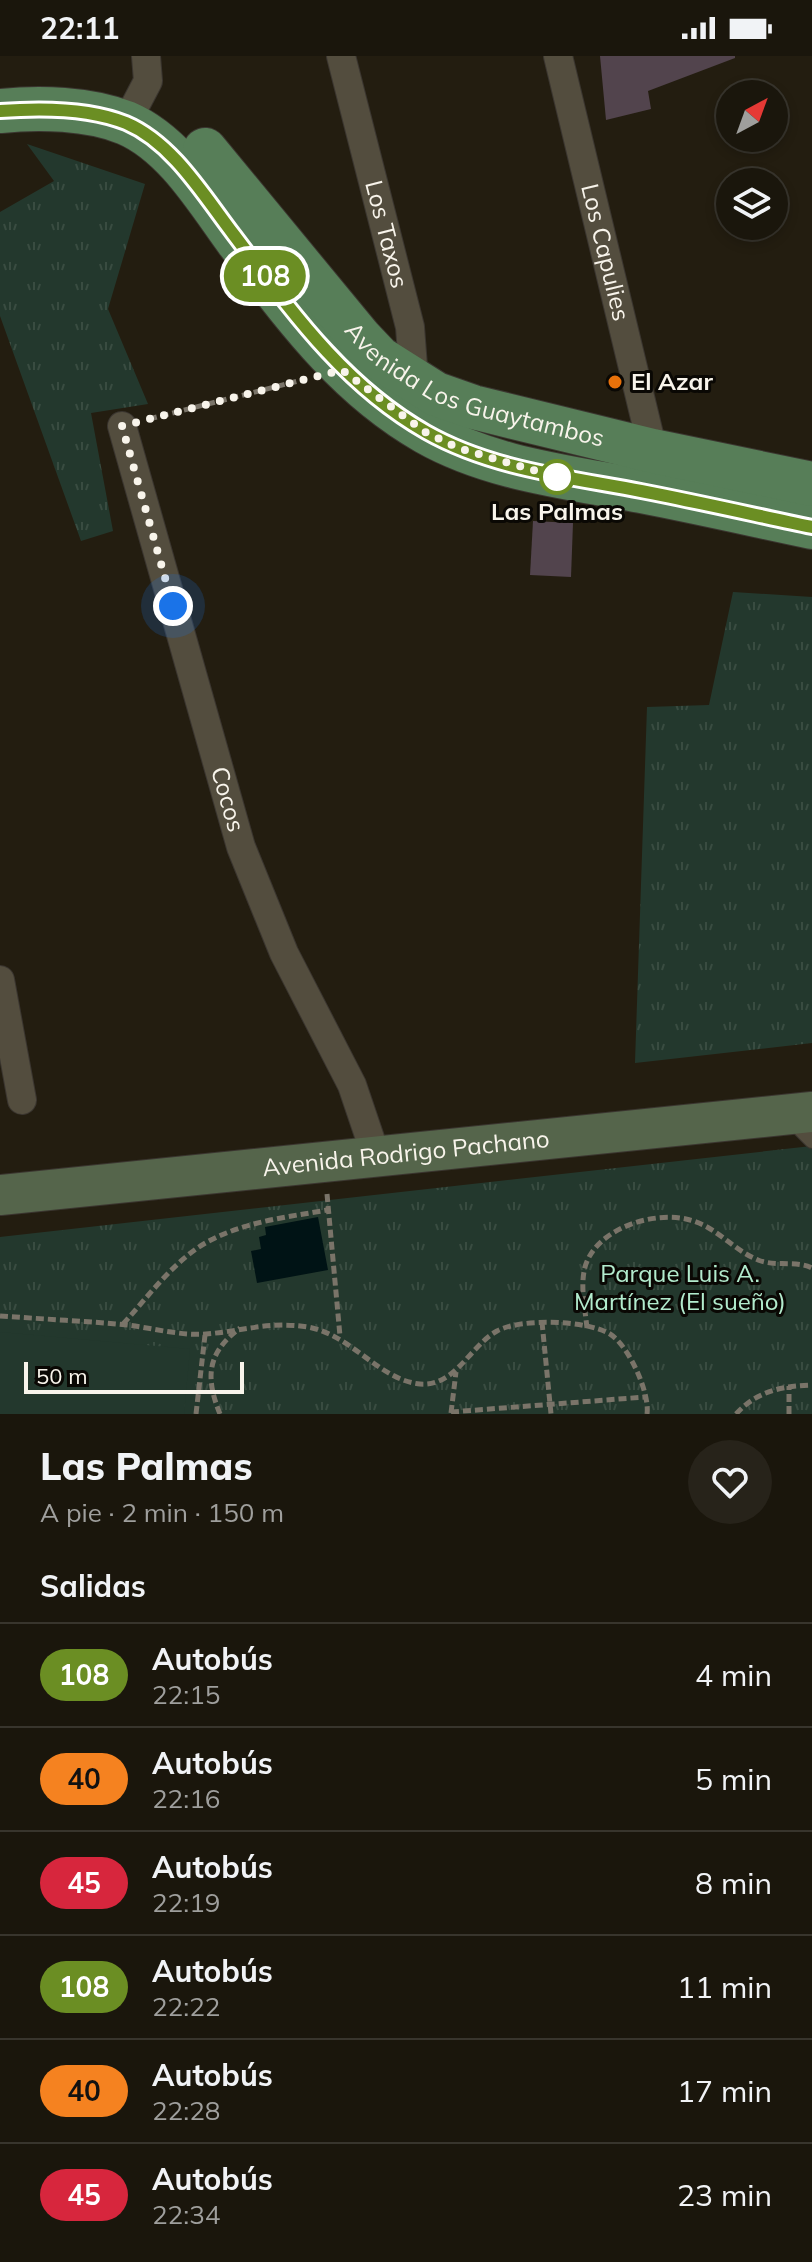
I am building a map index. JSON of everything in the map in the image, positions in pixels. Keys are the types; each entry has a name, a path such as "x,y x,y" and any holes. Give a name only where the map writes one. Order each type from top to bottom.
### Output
{"main road":[{"name":"Avenida Los Guaytambos","path":"0,98 43,110 163,111 203,147 379,358 425,432 498,461 557,477 812,527"},
{"name":"Avenida Los Guaytambos","path":"133,111 183,168 298,319 342,370 400,393 436,394 473,407 653,451 812,484"},
{"name":"Avenida Rodrigo Pachano","path":"0,1195 376,1156 803,1123"}],"street":[{"path":"133,111 148,81 146,56"},
{"name":"Los Taxos","path":"341,56 410,327 400,393"},
{"name":"Los Capulies","path":"558,56 653,451"},
{"name":"Cocos","path":"122,426 241,847 284,953 352,1085 376,1156"},
{"path":"0,980 22,1100"}],"path":[{"path":"122,426 342,370"},
{"path":"326,1163 327,1210 340,1336"},
{"path":"123,1325 175,1267 210,1240 257,1222 327,1210"},
{"path":"587,1328 582,1281 586,1263 605,1241 634,1222 665,1217 690,1220 723,1235 754,1259 771,1265 812,1268"},
{"path":"0,1316 205,1335 243,1326 286,1325 340,1336 364,1357 418,1384 437,1383 457,1370 496,1331 529,1321 587,1328 610,1334 635,1364 647,1414"},
{"path":"542,1322 551,1414"},
{"path":"220,1414 208,1378 222,1342 243,1326"},
{"path":"196,1414 205,1335"},
{"path":"457,1370 451,1413 549,1402 645,1397"},
{"path":"736,1414 750,1399 789,1386 812,1385"},
{"path":"789,1386 789,1414"}],"green space":[{"path":"27,144 145,184 108,309 148,404 91,413 113,531 81,541 0,316 0,212 54,181"},
{"path":"733,592 812,597 812,1043 635,1063 647,707 709,705"},
{"name":"Parque Luis A. Martínez (El sueño)","path":"812,1146 812,1414 0,1414 0,1237"},
{"path":"0,1332 190,1349 184,1414 0,1414"}],"shaded area":[{"path":"318,1217 328,1270 257,1283 251,1251 261,1249 259,1237 266,1235 265,1227"}],"building":[{"path":"600,56 735,58 648,91 651,109 606,120"},
{"path":"533,521 573,523 571,577 530,575"}],"bus line":[{"name":"108","path":"0,111 43,110 88,114 126,123 153,141 183,168 324,351 361,387 425,432 458,448 557,477 812,527"}],"place":[{"name":"El Azar","path":"615,382"},
{"name":"Las Palmas","path":"557,477"}],"route":[{"path":"173,606 122,426 342,370 425,432 458,448 557,477"}]}
